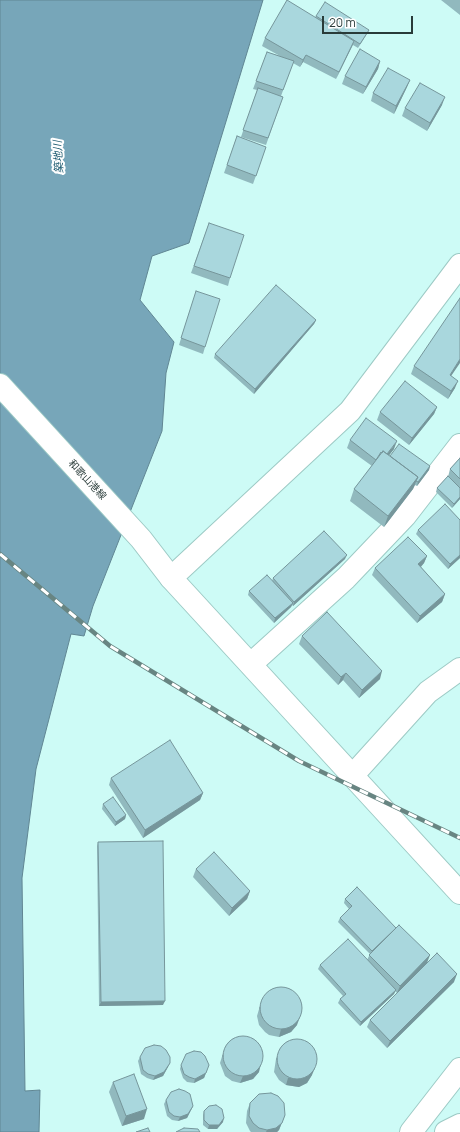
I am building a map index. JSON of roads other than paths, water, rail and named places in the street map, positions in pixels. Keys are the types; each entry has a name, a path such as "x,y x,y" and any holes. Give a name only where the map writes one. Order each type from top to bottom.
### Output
{"street":[{"path":"171,578 350,411 460,265"},
{"name":"和歌山港線","path":"0,385 141,539 171,578 460,893"},
{"path":"251,664 346,578 405,516 460,445"},
{"path":"353,775 428,692 460,669"},
{"path":"412,1132 460,1069"},
{"path":"446,1132 460,1125"}],"water":[{"name":"築地川","path":"0,0 263,0 189,243 152,256 140,300 174,342 166,373 162,431 93,606 84,636 71,634 36,769 22,878 25,1091 40,1090 39,1132 0,1132"}],"railway":[{"path":"0,554 110,646 299,761 460,838"}]}
